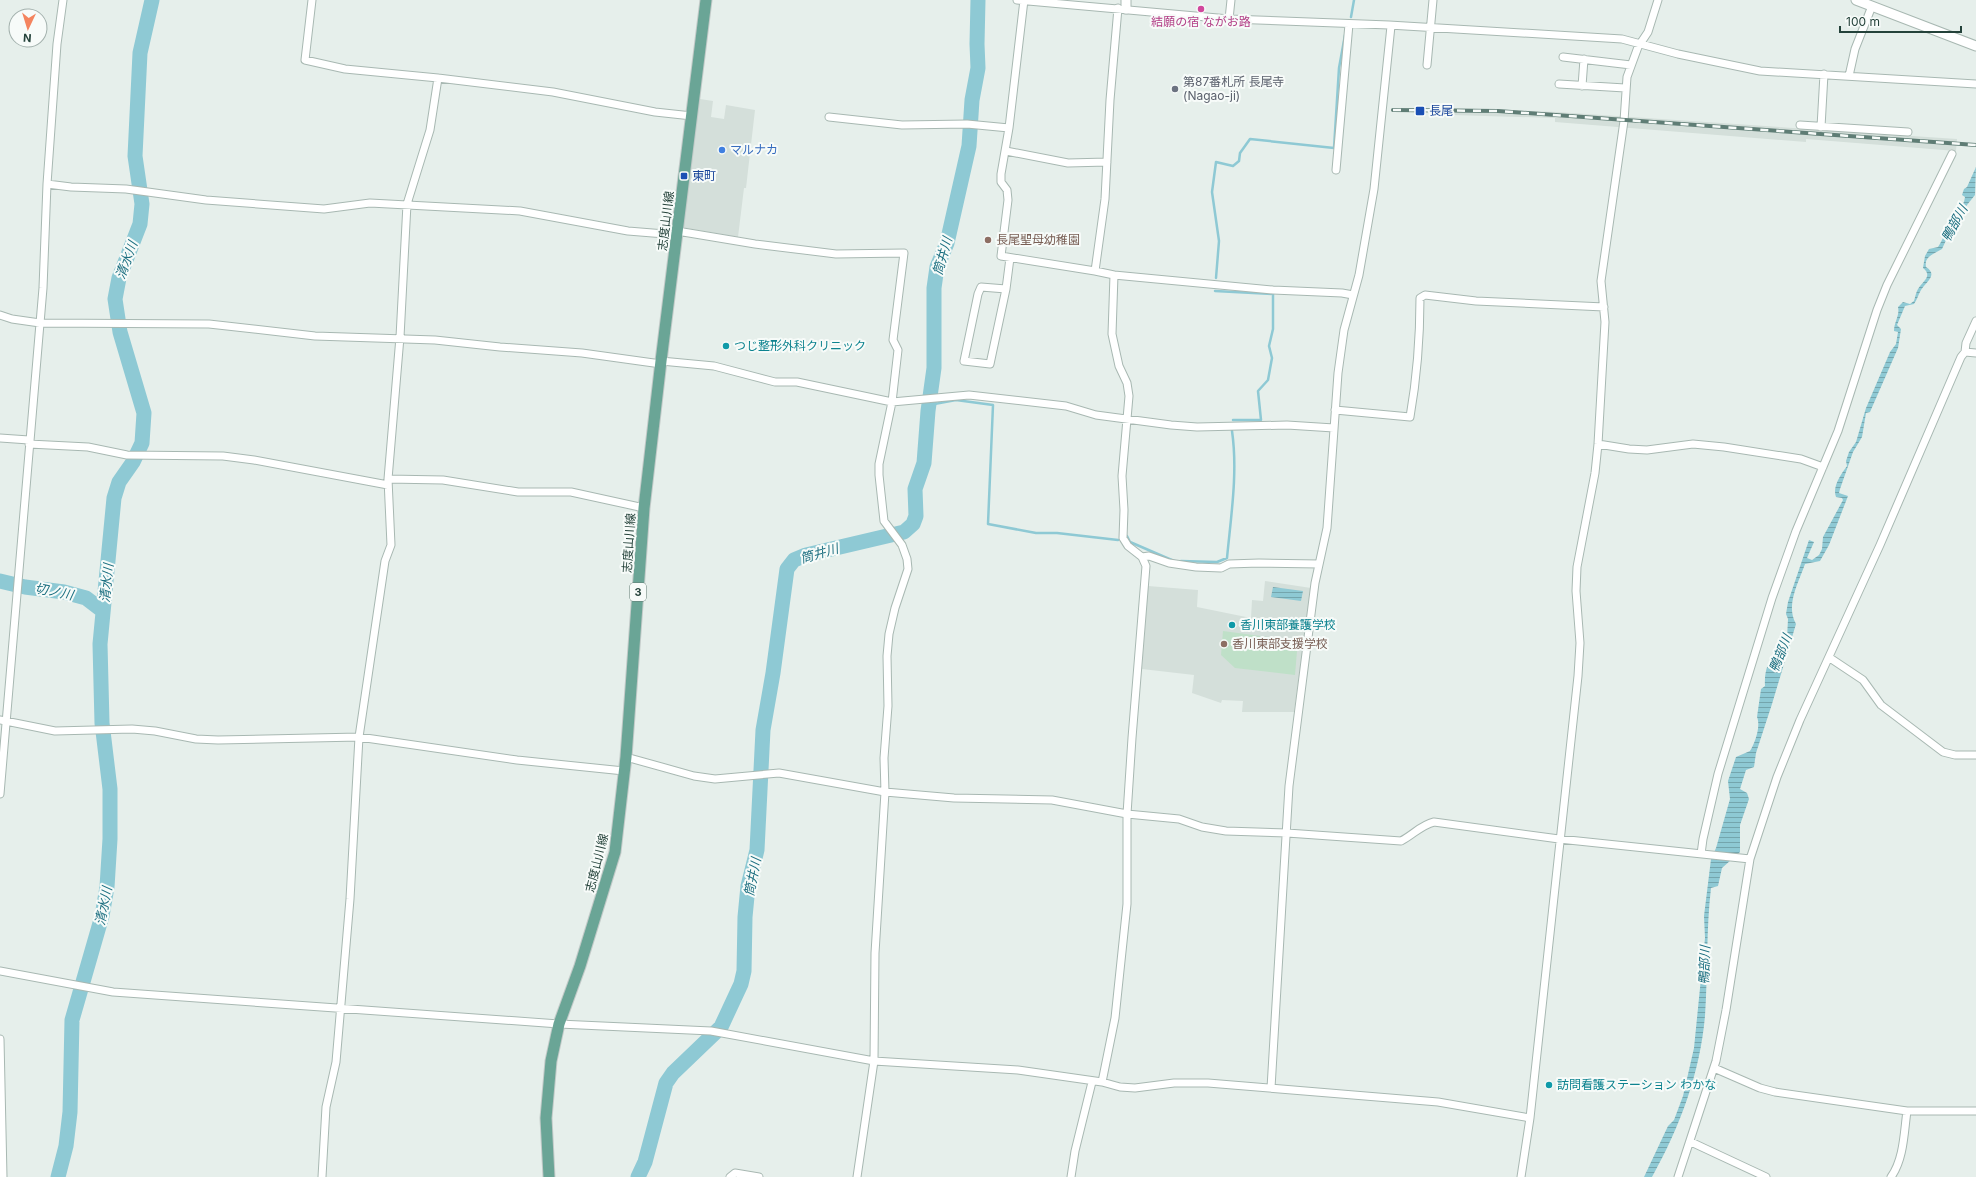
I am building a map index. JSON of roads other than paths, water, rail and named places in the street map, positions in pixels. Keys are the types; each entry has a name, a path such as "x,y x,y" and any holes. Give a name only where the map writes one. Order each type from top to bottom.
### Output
{"main road":[{"name":"志度山川線","path":"549,1177 547,1092 558,1024 582,958 616,852 626,757 644,508 706,0"}],"street":[{"path":"0,794 3,721 17,593 40,323 47,184 57,44 63,0"},
{"path":"312,0 305,60 345,69 438,78 553,92 655,112 692,116"},
{"path":"1017,0 1123,6 1229,18 1622,39 1678,54 1718,61 1760,71 1976,84"},
{"path":"1024,0 1001,182 1007,190 1008,200 1001,256 1114,275 1273,290 1342,293 1353,295"},
{"path":"1229,18 1231,0"},
{"path":"1427,65 1434,0"},
{"path":"1521,1177 1530,1118 1580,649 1576,591 1577,567 1595,473 1598,444 1605,322 1601,282 1624,121 1625,88 1631,65 1648,32 1658,0"},
{"path":"1856,0 1976,46"},
{"path":"1095,271 1105,199 1110,100 1123,6"},
{"path":"1849,76 1855,49 1872,6"},
{"path":"1336,170 1349,24"},
{"path":"1271,1088 1289,786 1294,738 1319,564 1327,528 1335,410 1344,330 1364,254 1374,190 1391,26"},
{"path":"1563,57 1631,65"},
{"path":"1582,86 1584,59"},
{"path":"1821,126 1824,74"},
{"path":"322,1177 326,1107 336,1062 350,899 359,737 385,562 391,545 388,482 400,338 407,204 430,130 438,78"},
{"path":"1560,84 1625,88"},
{"path":"829,117 902,125 975,124 1009,128"},
{"path":"1800,125 1908,132"},
{"path":"1006,150 1068,163 1107,162"},
{"path":"1703,854 1702,839 1718,774 1772,598 1796,531 1838,431 1885,291 1952,154"},
{"path":"47,184 134,190 206,200 324,209 370,203 520,211 628,231 677,233 836,254 904,253 893,340 898,350 892,402 879,464 879,475 884,522 902,545 908,559 908,569 895,608 889,634 887,656 888,706 884,758 885,792 875,953 874,1061 857,1177"},
{"path":"1006,289 982,287 978,294 964,361 990,364 1006,289 1010,258"},
{"path":"1102,1082 1115,1018 1128,904 1126,851 1132,738 1146,566 1142,557 1128,546 1123,538 1124,510 1122,476 1129,396 1127,383 1119,366 1112,334 1114,275"},
{"path":"1335,410 1410,417 1419,351 1420,298 1425,295 1476,301 1604,307"},
{"path":"0,315 12,319 40,323 209,324 315,336 400,338 582,353 661,362 714,366 774,382 797,382 892,402 953,395 969,395 1066,406 1096,415 1197,427 1287,425 1334,428"},
{"path":"1678,1177 1691,1142 1714,1068 1726,1010 1747,859 1800,720 1830,658 1880,545 1937,408 1960,357 1965,352 1966,343 1976,321"},
{"path":"1965,352 1976,353"},
{"path":"0,438 88,447 127,455 231,457 388,482 443,480 518,492 571,492 644,508"},
{"path":"1598,444 1647,450 1693,444 1724,447 1802,459 1823,467"},
{"path":"1142,557 1148,556 1169,563 1196,567 1221,568 1229,564 1319,564"},
{"path":"1830,658 1862,680 1881,705 1943,752 1955,755 1976,756"},
{"path":"3,721 55,732 155,730 196,739 218,740 359,737 517,760 624,771"},
{"path":"626,757 694,776 715,779 750,777 768,773 779,773 885,792 968,799 1052,800 1128,814 1179,819 1202,827 1226,831 1287,833 1401,841 1411,837 1424,825 1434,822 1559,839 1747,859"},
{"path":"0,971 113,992 558,1024 712,1031 874,1061 901,1064 988,1066 1092,1082 1102,1082 1120,1087 1135,1088 1174,1083 1208,1083 1438,1102 1530,1118"},
{"path":"0,1039 3,1177"},
{"path":"1714,1068 1760,1088 1775,1092 1907,1111 1976,1111"},
{"path":"1071,1177 1075,1151 1092,1082"},
{"path":"1891,1177 1895,1172 1901,1152 1907,1111"},
{"path":"1691,1142 1766,1177"},
{"path":"730,1177 735,1173 759,1177"}],"water":[{"name":"鴨部川","path":"1976,167 1975,195 1967,205 1958,224 1953,225 1942,249 1928,258 1926,267 1931,273 1930,279 1921,290 1914,304 1905,306 1897,325 1901,329 1898,348 1870,412 1866,413 1862,437 1853,452 1839,493 1848,496 1829,545 1820,561 1805,564 1794,594 1792,609 1796,624 1756,753 1754,767 1746,770 1740,789 1747,793 1749,799 1740,825 1740,852 1722,868 1718,886 1711,888 1708,920 1705,1016 1699,1058 1687,1099 1671,1139 1652,1177 1644,1177 1668,1126 1674,1120 1683,1096 1694,1048 1705,938 1704,916 1711,859 1716,848 1730,799 1728,781 1736,757 1750,751 1754,744 1758,730 1757,717 1761,689 1765,686 1766,670 1773,657 1782,651 1787,638 1788,619 1786,614 1788,602 1809,540 1814,542 1807,558 1812,560 1819,555 1822,549 1823,537 1843,500 1842,498 1836,497 1836,485 1847,466 1846,461 1849,452 1856,442 1866,408 1890,352 1896,344 1898,332 1894,331 1898,307 1903,302 1910,304 1914,301 1917,290 1927,276 1926,271 1923,268 1925,256 1929,249 1938,247 1949,224 1963,205 1965,197 1962,195 1964,189 1967,187"},
{"path":"1273,587 1303,591 1301,601 1271,597"}],"waterway":[{"name":"清水川","path":"58,1177 66,1146 70,1112 72,1020 102,916 107,887 110,839 110,789 102,723 100,644 114,498 119,482 133,462 142,443 144,413 120,332 115,299 119,278 140,224 142,204 135,156 140,53 152,0"},
{"name":"筒井川","path":"638,1177 645,1162 666,1083 673,1073 721,1027 741,984 744,971 745,917 748,886 757,850 763,730 773,673 787,569 794,560 806,555 904,532 913,524 916,516 915,489 924,463 928,411 934,368 934,288 937,267 947,243 969,146 972,100 978,68 978,0"},
{"path":"1351,17 1354,0"},
{"path":"1216,278 1219,241 1212,192 1216,162 1233,166 1239,161 1240,153 1250,139 1334,148 1339,68 1345,35"},
{"path":"1215,291 1273,294 1273,329 1269,346 1272,358 1268,380 1258,391 1261,420 1233,420"},
{"path":"929,405 956,400 993,405 988,524 1036,533 1057,533 1118,540"},
{"path":"1181,561 1217,562 1227,558 1234,478 1234,447 1232,431"},
{"path":"1127,536 1130,542 1174,561"},
{"name":"切ノ川","path":"0,581 25,587 64,592 86,598 103,611"}],"railway":[{"path":"1393,110 1498,111 1976,145"}],"place":[{"name":"結願の宿 ながお路","path":"1201,9"},
{"name":"第87番札所 長尾寺 (Nagao-ji)","path":"1175,89"},
{"name":"長尾","path":"1420,111"},
{"name":"マルナカ","path":"722,150"},
{"name":"東町","path":"684,176"},
{"name":"長尾聖母幼稚園","path":"988,240"},
{"name":"つじ整形外科クリニック","path":"726,346"},
{"name":"香川東部養護学校","path":"1232,625"},
{"name":"香川東部支援学校","path":"1224,644"},
{"name":"訪問看護ステーション わかな","path":"1549,1085"}]}
